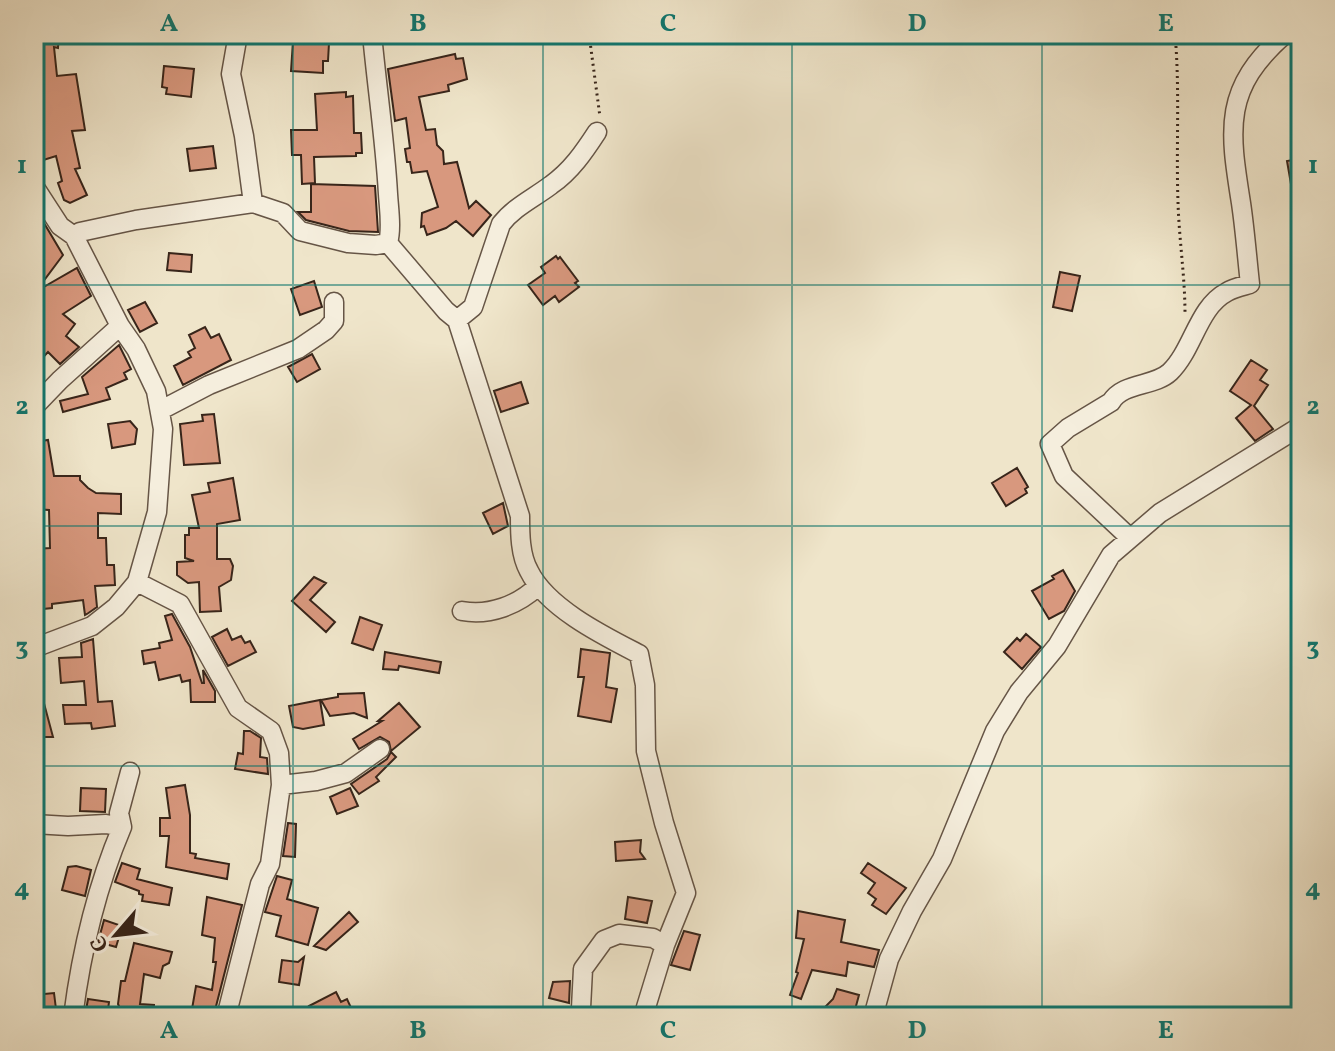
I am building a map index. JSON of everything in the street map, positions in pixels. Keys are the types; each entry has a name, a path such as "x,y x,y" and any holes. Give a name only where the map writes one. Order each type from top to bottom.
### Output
{"street":[{"path":"238,34 231,74 253,203"},
{"path":"372,34 387,184 388,243"},
{"path":"1129,537 1064,476 1050,444 1114,397 1137,385 1156,382 1170,373 1183,356 1204,316 1225,292 1250,284 1232,148 1232,122 1238,96 1248,76 1264,52 1285,34"},
{"path":"457,320 473,307 501,224 571,168 597,132"},
{"path":"34,186 60,226 74,236 156,391 161,410 162,456 159,499 137,582 116,607 92,626 34,648"},
{"path":"74,236 136,220 253,203 283,213 300,231 348,243 388,243"},
{"path":"388,243 457,320 520,516 520,533 528,570 538,586 599,633 639,654 645,685 646,751 686,893 665,945 643,1017"},
{"path":"161,410 209,385 298,349 334,321 334,302"},
{"path":"34,407 120,326"},
{"path":"873,1017 889,959 942,859 995,731 1019,692 1057,646 1111,555 1129,537 1201,486 1244,463 1301,426"},
{"path":"137,582 180,604 238,708 271,731 279,753 281,785 270,864 260,884 226,1017"},
{"path":"462,611 494,611 528,595 538,586"},
{"path":"281,785 316,781 346,773 380,749"},
{"path":"73,1017 86,944 122,827 119,813 130,772"},
{"path":"34,824 106,824 122,827"},
{"path":"581,1008 583,969 604,940 619,934 653,938 665,945"}],"path":[{"path":"589,34 600,119 597,132"},
{"path":"1175,34 1178,203 1185,318"}],"building":[{"path":"34,34 59,34 58,48 54,47 57,76 76,74 85,130 72,131 80,168 75,169 87,195 70,203 64,200 58,183 62,181 56,156 37,162 34,153"},
{"path":"293,41 329,43 328,61 323,61 323,73 291,71"},
{"path":"455,54 456,59 463,58 467,79 448,85 449,91 419,97 426,130 435,129 444,164 457,162 469,208 476,201 491,215 473,236 456,221 427,235 424,226 421,227 422,213 438,207 427,171 412,173 410,162 407,162 405,149 410,148 406,118 395,121 388,69"},
{"path":"164,66 194,69 191,97 166,94 167,88 162,87"},
{"path":"346,92 346,97 353,96 354,133 361,133 362,153 356,153 356,156 314,157 315,183 302,184 301,155 292,155 291,130 317,130 315,94"},
{"path":"213,146 216,168 190,171 187,149"},
{"path":"1299,159 1301,206 1295,207 1287,161"},
{"path":"311,184 375,186 378,232 349,231 306,220 298,212 311,212"},
{"path":"41,218 63,255 45,279 34,271 34,223"},
{"path":"169,253 192,255 191,272 167,270"},
{"path":"556,256 578,281 575,283 579,287 559,302 555,296 543,305 528,285 545,273 541,267"},
{"path":"77,268 91,296 63,314 75,324 66,336 79,347 60,364 48,352 34,367 34,297 42,288"},
{"path":"1060,272 1080,276 1072,311 1053,307"},
{"path":"314,281 322,307 300,315 291,289"},
{"path":"145,302 157,323 140,332 128,310"},
{"path":"205,327 211,338 219,334 231,360 183,385 174,366 191,357 188,352 195,348 189,335"},
{"path":"119,345 131,369 124,373 127,379 106,388 110,399 63,412 60,401 88,394 82,377"},
{"path":"312,354 320,369 297,382 288,367"},
{"path":"1251,360 1267,370 1260,380 1268,385 1254,406 1273,429 1255,441 1236,418 1251,405 1230,391"},
{"path":"521,382 528,403 501,412 494,391"},
{"path":"214,414 220,463 184,465 180,424 203,421 202,415"},
{"path":"130,421 137,429 135,444 112,448 108,424"},
{"path":"48,440 54,476 80,476 80,480 96,493 121,494 121,514 98,513 98,538 106,538 107,565 114,565 115,585 95,586 97,607 85,615 83,600 34,610 34,549 50,548 49,510 34,509 34,442"},
{"path":"1017,468 1028,487 1025,489 1027,493 1006,506 992,483"},
{"path":"233,478 240,520 217,524 217,559 230,559 233,566 231,580 219,587 221,611 200,612 199,582 188,583 177,575 177,562 194,561 185,558 185,535 189,535 189,528 199,528 192,495 210,492 208,483"},
{"path":"503,503 508,526 493,534 483,513"},
{"path":"1063,570 1075,591 1064,611 1049,619 1032,591 1054,579 1052,576"},
{"path":"314,577 326,583 310,600 335,622 326,632 292,601"},
{"path":"172,614 190,647 202,683 203,670 215,691 215,702 191,702 190,680 182,682 180,675 159,680 155,662 144,664 142,651 160,648 159,643 172,640 165,616"},
{"path":"360,617 382,625 373,650 352,643"},
{"path":"227,629 232,640 241,636 245,643 250,641 256,652 228,666 212,637"},
{"path":"1026,634 1041,647 1022,669 1004,652 1017,638 1020,641"},
{"path":"93,639 98,702 112,701 115,726 92,729 91,723 65,724 63,705 86,705 84,681 61,683 59,658 82,657 81,643"},
{"path":"581,649 610,653 606,687 617,689 611,722 578,716 584,677 578,677"},
{"path":"385,652 441,662 439,673 399,666 398,670 383,669"},
{"path":"34,681 38,681 53,737 34,737"},
{"path":"364,693 367,718 354,713 330,716 321,700 338,697 338,694"},
{"path":"320,700 324,725 303,729 293,727 289,706"},
{"path":"399,703 420,727 391,751 389,742 380,737 359,749 353,739 382,721 378,721"},
{"path":"244,731 261,738 260,757 267,758 268,774 235,769 238,753 243,754"},
{"path":"391,752 396,757 376,777 379,781 359,794 351,784 387,759"},
{"path":"185,785 190,815 190,853 196,854 195,858 229,864 227,879 166,867 169,836 160,836 160,818 170,818 166,788"},
{"path":"81,788 106,789 105,812 80,811"},
{"path":"350,788 358,806 337,814 330,797"},
{"path":"288,823 296,824 295,857 283,856"},
{"path":"641,840 640,852 645,859 616,861 615,842"},
{"path":"122,863 140,869 137,879 172,888 169,905 142,901 143,895 139,891 115,882"},
{"path":"868,863 906,888 886,914 872,905 876,899 868,893 875,883 861,873"},
{"path":"68,867 91,870 85,896 62,890"},
{"path":"277,876 292,880 287,899 318,908 308,945 276,936 281,916 265,912"},
{"path":"207,897 242,905 214,1014 192,1009 196,986 212,990 216,962 213,962 215,938 202,935"},
{"path":"628,897 652,901 647,923 625,919"},
{"path":"798,911 845,920 841,942 879,950 874,967 848,962 846,976 812,970 801,999 790,995 798,973 804,939 796,938"},
{"path":"349,912 358,922 326,950 314,946"},
{"path":"104,920 119,925 115,936 119,937 116,947 98,942"},
{"path":"684,931 700,935 690,970 671,965"},
{"path":"134,943 172,952 160,978 144,974 140,1004 154,1005 153,1017 124,1017 118,1004 121,981 125,981"},
{"path":"304,957 299,985 279,982 282,960 298,962"},
{"path":"570,981 569,1003 549,998 553,982"},
{"path":"837,989 859,995 853,1017 832,1017 825,1007"},
{"path":"336,992 341,1002 347,999 353,1012 344,1017 315,1017 309,1006"},
{"path":"54,993 57,1017 34,1017 34,995"},
{"path":"88,999 109,1002 107,1017 85,1016"}]}
